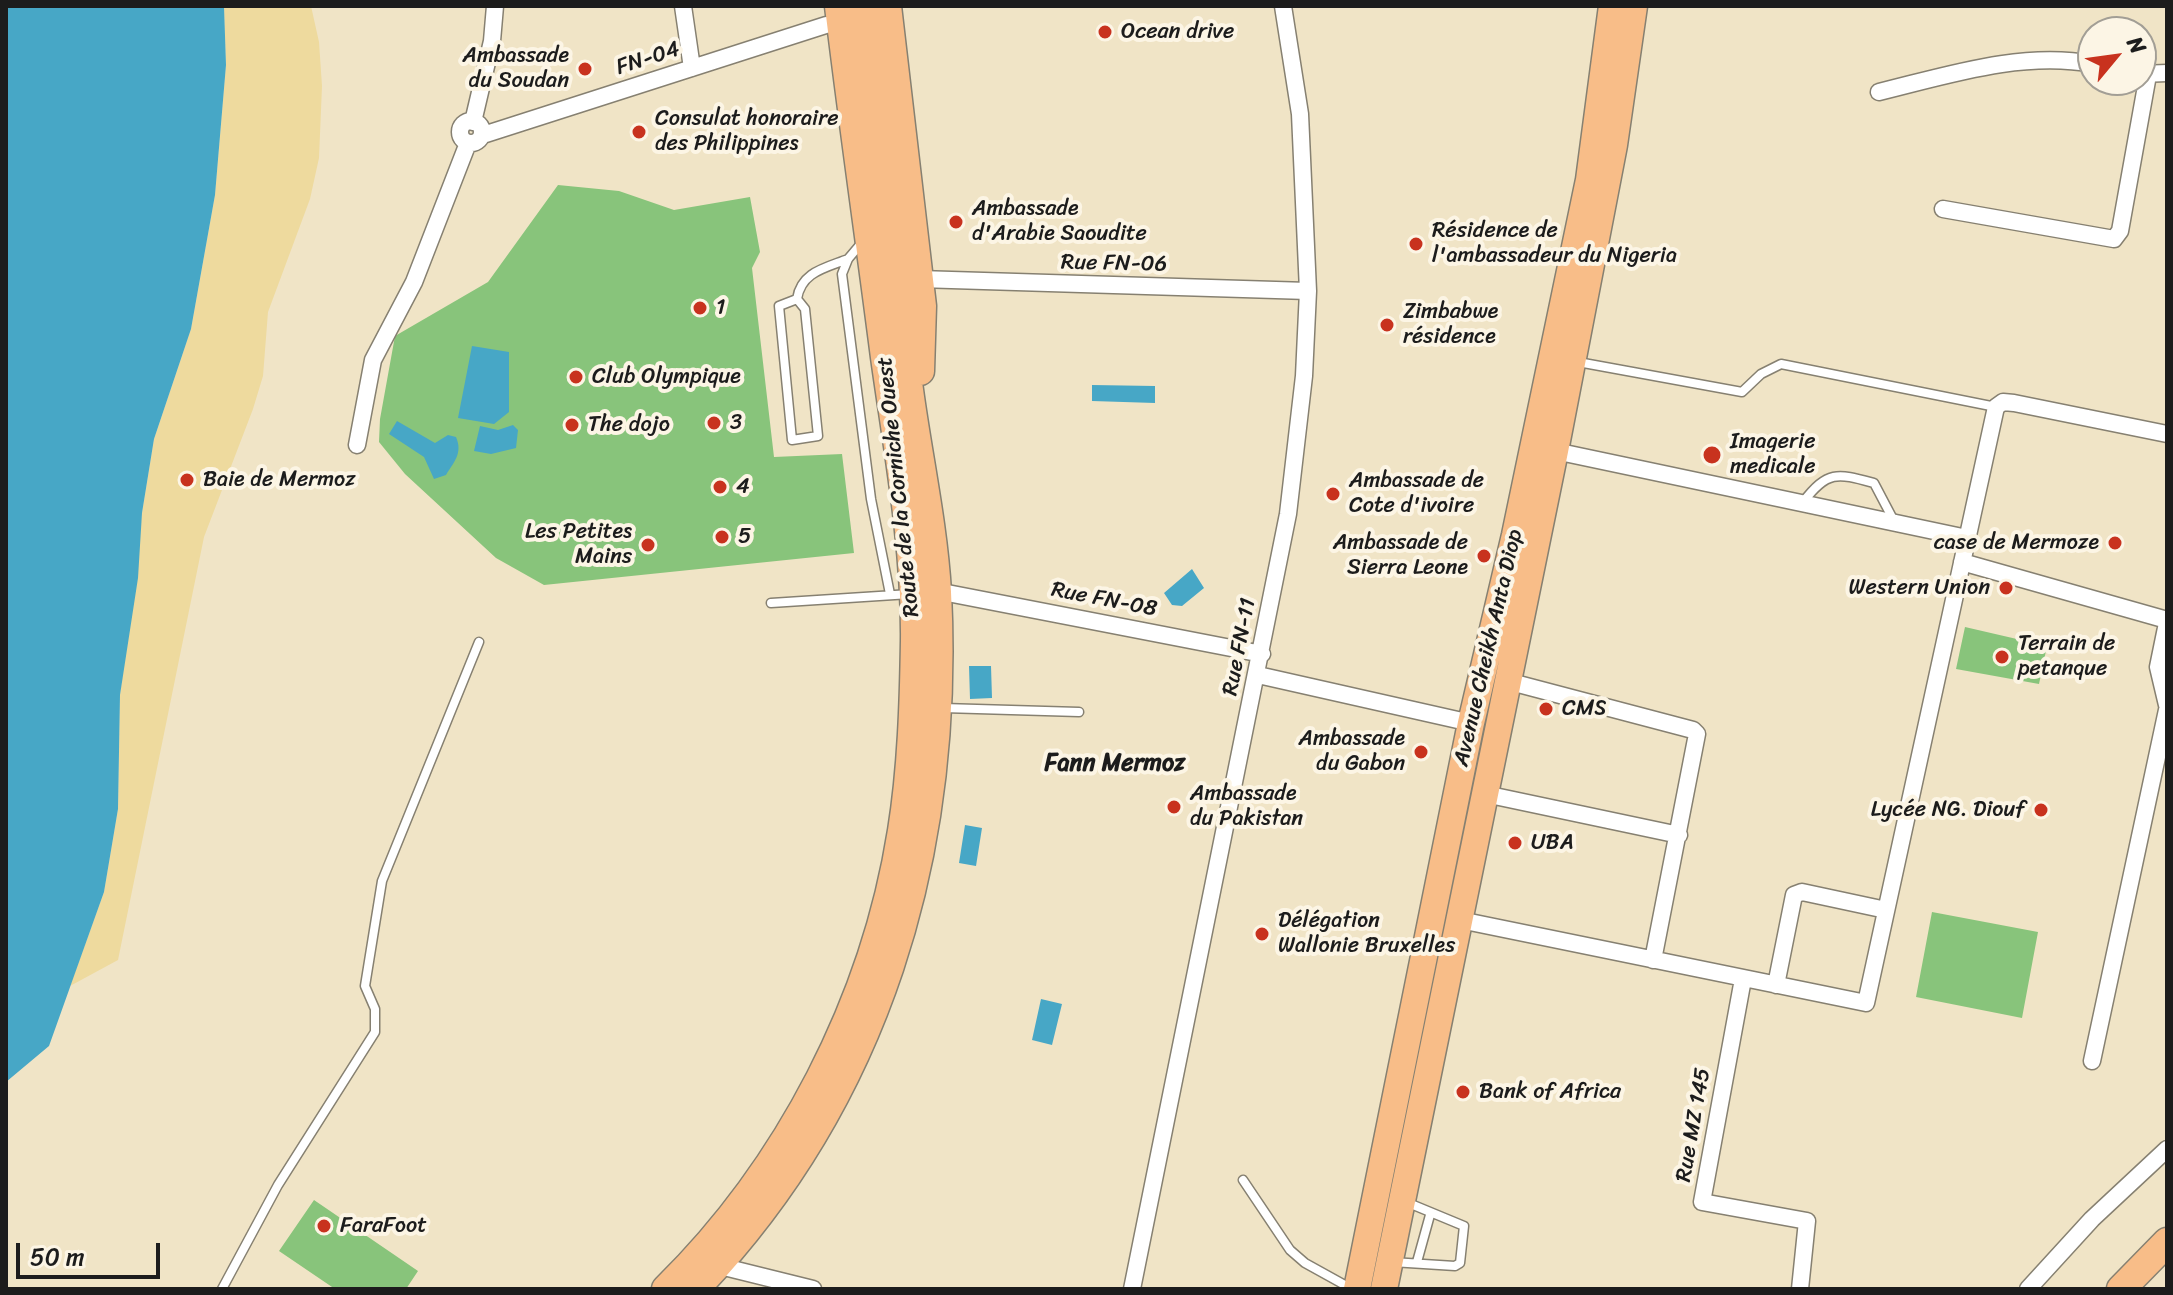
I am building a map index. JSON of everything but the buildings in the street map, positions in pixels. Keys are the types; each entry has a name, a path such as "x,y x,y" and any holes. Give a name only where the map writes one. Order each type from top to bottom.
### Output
{"highway":[{"name":"Route de la Corniche Ouest","path":"666,1289 736,1211 791,1130 829,1059 871,955 888,901 906,805 913,704 915,431 860,6"},
{"path":"887,6 919,279 922,355 915,431"},
{"name":"Route de la Corniche Ouest","path":"695,1289 806,1148 869,1026 898,944 919,868 938,707 913,593 908,534 830,12"},
{"path":"830,12 854,252 888,488 898,519 908,534"},
{"path":"2121,1289 2167,1242"}],"main road":[{"name":"Avenue Cheikh Anta Diop","path":"1354,1289 1471,723 1515,535 1589,180 1612,6"},
{"name":"Avenue Cheikh Anta Diop","path":"1384,1289 1555,451 1614,145 1634,6"}],"street":[{"path":"357,445 373,360 414,282 475,133 492,41 495,6"},
{"path":"683,6 692,68"},
{"name":"Rue FN-11","path":"1132,1289 1288,514 1304,376 1308,291 1300,114 1283,6"},
{"name":"FN-04","path":"475,133 692,68 830,12"},
{"path":"1879,92 1970,70 2051,58 2077,62"},
{"path":"1943,209 2114,239 2120,231 2141,96"},
{"name":"Rue FN-06","path":"919,279 1308,291"},
{"path":"1460,920 1866,1003 1996,407 2003,402 2014,403 2167,434"},
{"path":"1555,451 1967,538"},
{"path":"1962,562 2167,622 2158,667 2167,708 2092,1061"},
{"name":"Rue FN-08","path":"913,593 1262,654"},
{"path":"1258,675 1471,723"},
{"path":"1507,681 1693,730 1697,736 1653,960"},
{"path":"1485,794 1679,835"},
{"path":"1776,985 1794,895 1802,892 1886,910"},
{"name":"Rue MZ 145","path":"1743,979 1702,1202 1807,1221 1800,1289"},
{"path":"2028,1289 2092,1219 2167,1149"},
{"path":"716,1265 813,1289"}],"lane":[{"path":"797,299 779,306 792,440 818,436 805,309 797,299 799,288 809,275 854,252"},
{"path":"771,603 913,593 871,499 842,274 854,252"},
{"path":"1572,361 1742,392 1761,374 1781,364 1996,407"},
{"path":"1803,503 1816,486 1828,477 1841,474 1874,483 1894,521"},
{"path":"222,1289 278,1185 375,1032 375,1009 365,986 382,881 479,642"},
{"path":"938,707 1079,712"},
{"path":"1243,1180 1290,1250 1305,1263 1354,1289"},
{"path":"1391,1262 1455,1266 1460,1263 1466,1230 1401,1200"},
{"path":"1417,1262 1430,1215"}],"green space":[{"name":"Club Olympique","path":"558,185 619,191 674,210 750,197 760,252 752,268 774,457 842,454 854,553 544,585 496,558 405,474 379,442 380,419 395,336 488,282"},
{"name":"Terrain de petanque","path":"1965,627 2047,646 2039,684 1956,669"},
{"path":"1932,912 2038,932 2022,1018 1916,997"},
{"name":"FaraFoot","path":"314,1200 418,1271 406,1289 335,1289 279,1251"}],"sand":[{"name":"Baie de Mermoz","path":"224,6 311,6 319,42 322,86 319,158 310,199 268,312 263,376 253,409 204,537 118,960 70,986 104,892 118,809 120,695 142,513 154,439 191,329 215,195 226,65"}],"water":[{"path":"6,6 224,6 226,65 215,195 191,329 154,439 142,513 138,578 120,695 118,809 104,892 49,1046 6,1082"},
{"path":"472,346 509,352 509,412 494,424 458,418"},
{"path":"1092,385 1155,386 1155,403 1092,401"},
{"path":"397,421 435,443 448,435 456,437 458,453 446,475 434,479 424,457 389,434"},
{"path":"513,425 518,430 516,448 491,454 474,451 480,426 498,430"},
{"path":"1192,569 1204,588 1182,606 1172,605 1164,593"},
{"path":"969,666 991,666 992,698 970,699"},
{"path":"965,825 982,828 976,866 959,863"},
{"path":"1041,999 1062,1004 1052,1045 1032,1040"}],"place":[{"name":"Ocean drive","path":"1105,32"},
{"name":"Ambassade du Soudan","path":"585,69"},
{"name":"Consulat honoraire des Philippines","path":"639,132"},
{"name":"Ambassade d'Arabie Saoudite","path":"956,222"},
{"name":"Résidence de l'ambassadeur du Nigeria","path":"1416,244"},
{"name":"1","path":"700,308"},
{"name":"Zimbabwe résidence","path":"1387,325"},
{"name":"Club Olympique","path":"576,377"},
{"name":"3","path":"714,423"},
{"name":"The dojo","path":"572,425"},
{"name":"Imagerie medicale","path":"1712,455"},
{"name":"Baie de Mermoz","path":"187,480"},
{"name":"4","path":"720,487"},
{"name":"Ambassade de Cote d'ivoire","path":"1333,494"},
{"name":"5","path":"722,537"},
{"name":"case de Mermoze","path":"2115,543"},
{"name":"Les Petites Mains","path":"648,545"},
{"name":"Ambassade de Sierra Leone","path":"1484,556"},
{"name":"Western Union","path":"2006,588"},
{"name":"Terrain de petanque","path":"2002,657"},
{"name":"CMS","path":"1546,709"},
{"name":"Ambassade du Gabon","path":"1421,752"},
{"name":"Ambassade du Pakistan","path":"1174,807"},
{"name":"Lycée NG. Diouf","path":"2041,810"},
{"name":"UBA","path":"1515,843"},
{"name":"Délégation Wallonie Bruxelles","path":"1262,934"},
{"name":"Bank of Africa","path":"1463,1092"},
{"name":"FaraFoot","path":"324,1226"}],"district":[{"name":"Fann Mermoz","path":"1115,764"}]}
